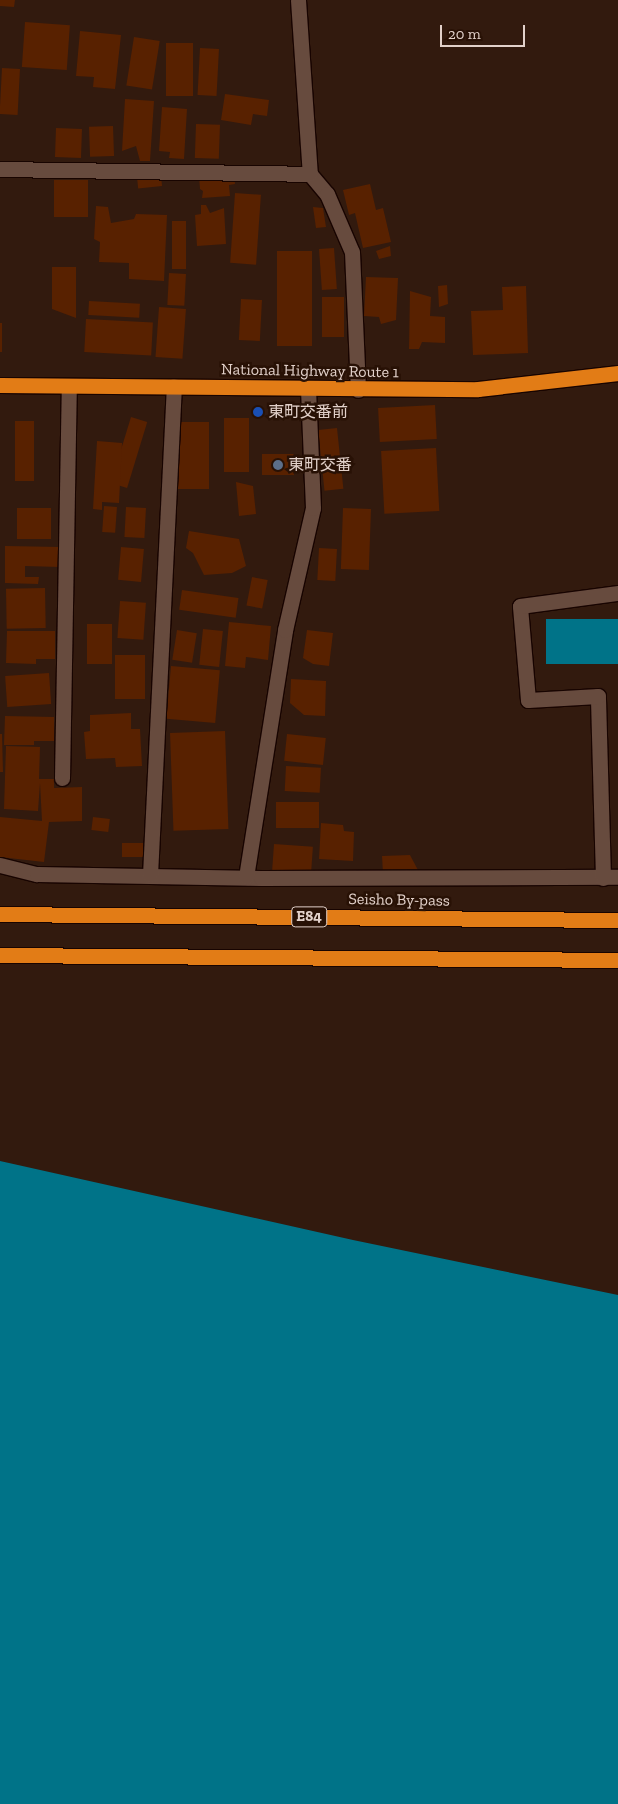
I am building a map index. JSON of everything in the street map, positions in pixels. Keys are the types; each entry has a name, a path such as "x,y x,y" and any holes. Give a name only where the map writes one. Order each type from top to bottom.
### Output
{"highway":[{"name":"National Highway Route 1","path":"0,385 478,390 618,373"},
{"name":"Seisho By-pass","path":"0,914 618,920"},
{"path":"0,955 618,960"}],"street":[{"path":"298,0 310,174 327,194 352,252 358,390"},
{"path":"0,169 310,174"},
{"path":"62,778 69,386"},
{"path":"150,875 174,387"},
{"path":"246,878 285,630 313,508 308,389"},
{"path":"0,865 37,874 246,878 611,878 598,696 528,700 520,606 618,593"}],"water":[{"path":"546,619 618,619 618,664 546,664"},
{"path":"0,1161 353,1240 618,1295 618,1804 0,1804"}],"building":[{"path":"0,0 15,0 14,7 0,6"},
{"path":"25,22 70,25 67,70 22,67"},
{"path":"80,31 121,35 115,89 93,87 94,77 76,76"},
{"path":"134,37 160,41 152,89 126,85"},
{"path":"166,43 193,43 193,96 166,96"},
{"path":"200,48 219,49 217,96 198,95"},
{"path":"2,68 20,69 18,115 0,114"},
{"path":"225,94 269,100 267,116 253,114 251,125 221,120"},
{"path":"125,99 154,101 150,161 140,161 136,146 122,151"},
{"path":"162,107 187,109 184,159 169,158 170,152 159,151"},
{"path":"196,124 220,125 219,159 195,158"},
{"path":"113,126 114,156 90,157 89,127"},
{"path":"56,128 82,129 81,158 55,157"},
{"path":"234,173 235,184 229,185 230,196 202,198 203,191 200,189 199,176"},
{"path":"161,176 162,186 138,188 137,179"},
{"path":"54,180 88,180 88,217 54,217"},
{"path":"370,184 376,210 383,208 391,242 363,248 355,213 349,215 343,190"},
{"path":"235,193 261,195 256,265 230,263"},
{"path":"201,205 206,205 210,213 224,208 226,244 197,246 195,215 201,214"},
{"path":"96,206 108,207 111,223 134,219 136,214 167,215 164,281 129,279 129,263 99,262 100,242 94,239"},
{"path":"313,207 323,208 326,227 316,228"},
{"path":"172,221 186,221 186,269 172,269"},
{"path":"390,246 391,256 379,259 376,251"},
{"path":"334,248 337,289 322,290 319,249"},
{"path":"277,251 312,251 312,346 277,346"},
{"path":"52,267 76,267 76,318 52,309"},
{"path":"169,273 186,274 184,306 167,305"},
{"path":"366,277 398,278 396,320 381,324 379,317 364,316"},
{"path":"447,285 448,304 439,307 438,286"},
{"path":"526,286 528,353 473,355 471,311 503,310 502,287"},
{"path":"410,291 431,297 430,316 445,317 445,343 422,342 419,349 409,349"},
{"path":"322,297 344,297 344,337 322,337"},
{"path":"241,299 262,300 260,341 239,340"},
{"path":"89,301 140,304 139,318 88,315"},
{"path":"159,307 186,309 182,359 156,357"},
{"path":"86,319 153,323 151,355 84,352"},
{"path":"0,323 2,323 2,352 0,352"},
{"path":"435,405 437,439 380,442 378,408"},
{"path":"131,417 147,422 127,488 111,483"},
{"path":"224,418 249,418 249,472 224,472"},
{"path":"15,421 34,421 34,481 15,481"},
{"path":"178,422 209,422 209,489 178,489"},
{"path":"337,428 343,489 324,491 318,430"},
{"path":"97,441 122,443 119,503 102,502 102,510 93,509"},
{"path":"436,448 439,511 384,514 381,451"},
{"name":"東町交番","path":"262,454 294,454 294,475 262,475"},
{"path":"236,482 253,486 256,514 239,516"},
{"path":"104,506 117,507 115,533 102,532"},
{"path":"126,507 146,508 144,538 124,537"},
{"path":"17,508 51,508 51,539 17,539"},
{"path":"343,508 371,509 369,570 341,569"},
{"path":"189,531 239,539 246,566 232,573 204,575 193,553 186,548"},
{"path":"5,546 61,547 60,567 25,566 25,577 39,577 38,584 5,583"},
{"path":"121,547 144,549 141,582 118,580"},
{"path":"319,548 337,549 335,581 317,580"},
{"path":"252,577 268,580 262,609 246,605"},
{"path":"45,588 46,628 7,629 6,589"},
{"path":"182,590 238,598 236,618 179,610"},
{"path":"120,601 146,603 143,640 117,638"},
{"path":"229,622 271,626 268,660 246,657 245,668 225,666"},
{"path":"87,624 112,624 112,664 87,664"},
{"path":"203,629 223,631 219,667 199,665"},
{"path":"177,630 197,633 192,663 172,660"},
{"path":"307,630 333,633 329,666 313,664 303,658"},
{"path":"7,631 55,631 55,659 36,659 36,664 6,663"},
{"path":"115,655 145,655 145,699 115,699"},
{"path":"171,666 220,670 215,723 166,719"},
{"path":"49,673 51,704 7,707 5,676"},
{"path":"291,679 326,681 325,716 304,715 290,703"},
{"path":"131,713 131,729 140,729 142,766 116,767 115,758 86,759 84,732 90,731 90,715"},
{"path":"5,716 54,717 54,741 34,741 34,745 4,745"},
{"path":"225,731 228,829 173,831 170,733"},
{"path":"0,734 2,734 3,772 0,772"},
{"path":"287,734 326,738 323,765 284,761"},
{"path":"6,746 40,747 39,779 54,779 54,788 82,787 82,821 49,822 44,862 0,857 0,817 42,821 40,783 38,811 4,809"},
{"path":"286,766 321,768 320,793 285,791"},
{"path":"276,802 319,802 319,828 276,828"},
{"path":"93,817 110,819 108,832 91,830"},
{"path":"321,823 343,825 344,831 354,832 353,861 319,859"},
{"path":"122,843 148,843 148,857 122,857"},
{"path":"274,844 313,847 311,876 272,873"},
{"path":"410,855 419,872 383,873 382,856"}],"place":[{"name":"東町交番前","path":"258,412"},
{"name":"東町交番","path":"278,465"}]}
